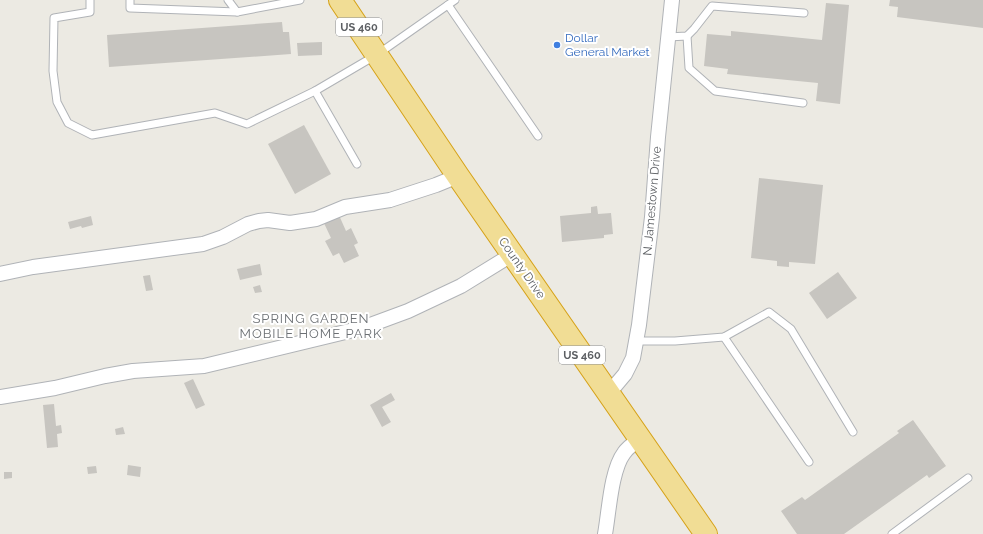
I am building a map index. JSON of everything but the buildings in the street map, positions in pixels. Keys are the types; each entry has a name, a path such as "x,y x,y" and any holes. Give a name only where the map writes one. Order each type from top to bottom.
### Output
{"highway":[{"name":"County Drive","path":"340,0 378,54 458,176 706,534"}],"street":[{"name":"N. Jamestown Drive","path":"609,393 625,374 633,358 636,341 652,217 658,137 672,0"},
{"path":"0,274 40,265 203,244 223,237 248,224 259,221 268,220 290,223 316,219 345,207 390,200 458,176"},
{"path":"1,395 55,388 133,371 204,366 362,328 408,311 461,286 513,254"},
{"path":"605,534 617,466 623,454 631,445 640,439"}],"lane":[{"path":"90,0 90,12 54,18 52,71 57,102 68,123 92,135 215,113 247,124 315,91 378,54 455,0"},
{"path":"130,0 130,8 236,12 274,2 298,0"},
{"path":"228,0 236,12"},
{"path":"448,5 538,136"},
{"path":"668,37 687,36 712,6 804,13"},
{"path":"687,36 689,68 715,91 803,103"},
{"path":"315,91 357,164"},
{"path":"636,341 675,341 724,337 769,312 791,330 853,432"},
{"path":"724,337 809,462"},
{"path":"892,534 968,478"}],"place":[{"name":"Dollar General Market","path":"557,45"}],"district":[{"name":"SPRING GARDEN MOBILE HOME PARK","path":"311,326"}]}
